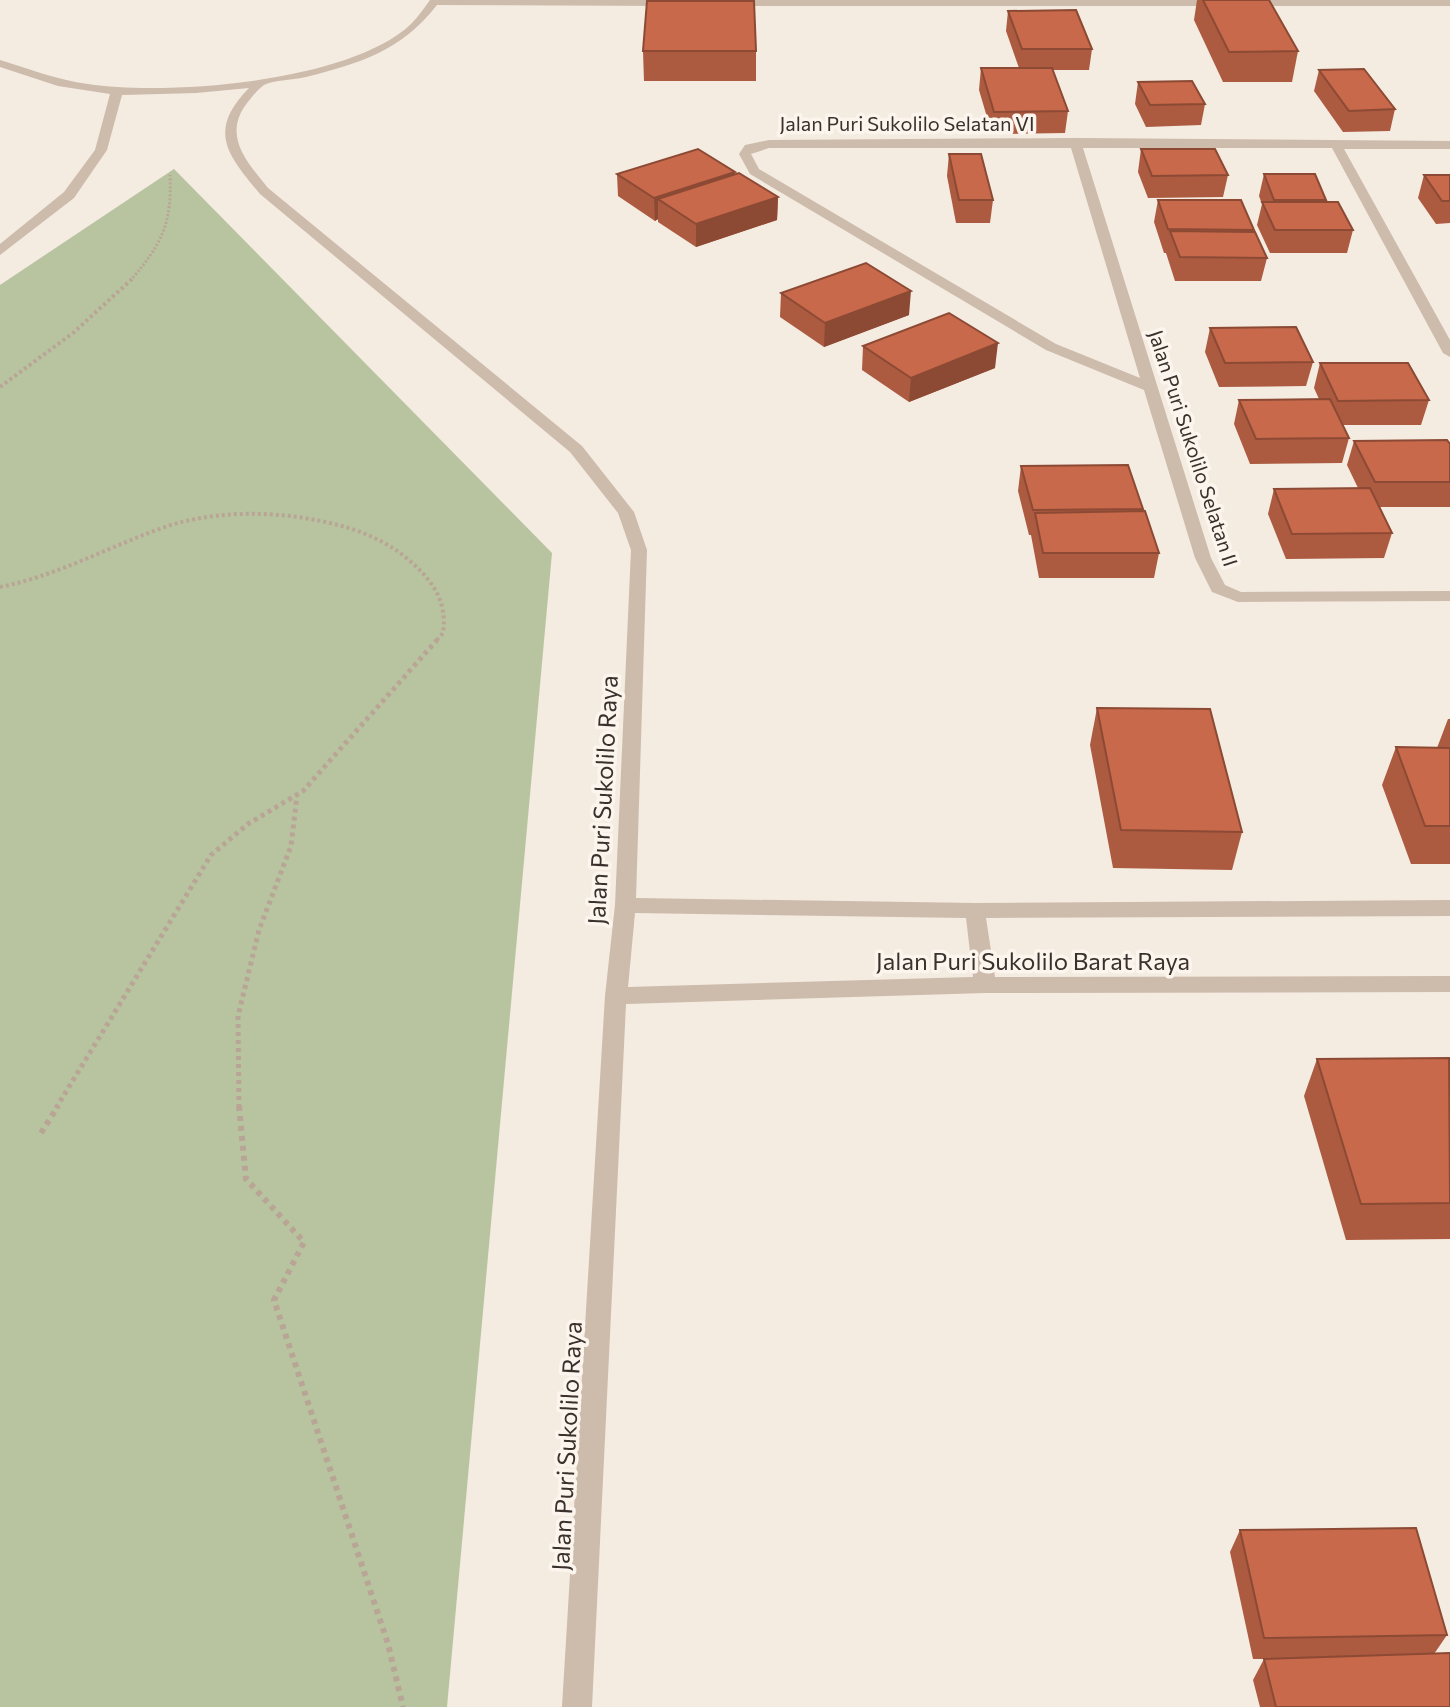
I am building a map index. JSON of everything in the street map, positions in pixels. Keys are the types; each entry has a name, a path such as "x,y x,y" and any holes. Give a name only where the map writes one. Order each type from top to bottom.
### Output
{"street":[{"path":"0,63 22,74 65,84 117,91 176,91 260,83 330,66 377,49 424,18 436,1 687,3"},
{"path":"719,3 1450,3"},
{"name":"Jalan Puri Sukolilo Raya","path":"260,83 234,108 228,127 237,158 264,191 576,449 626,512 639,550 625,905 616,996 577,1707"},
{"path":"0,251 69,195 101,150 117,91"},
{"name":"Jalan Puri Sukolilo Selatan VI","path":"1151,388 1051,347 754,171 745,154 749,148 769,144 1075,142 1450,145"},
{"name":"Jalan Puri Sukolilo Selatan II","path":"1075,142 1203,558 1213,581 1224,592 1248,597 1450,596"},
{"path":"1336,145 1450,353"},
{"name":"Jalan Puri Sukolilo Barat Raya","path":"625,905 975,911 1450,908"},
{"path":"975,911 985,985"},
{"name":"Jalan Puri Sukolilo Barat Raya","path":"616,996 985,985 1450,984"}],"path":[{"path":"0,387 94,318 123,287 158,243 171,214 170,175"},
{"path":"0,587 38,579 173,525 205,517 268,515 320,519 369,535 407,557 433,584 447,612 443,633 297,795 248,824 211,855 41,1133"},
{"path":"297,795 291,846 259,930 238,1016 239,1104 246,1179 304,1242 274,1300 388,1644 403,1707"}],"green space":[{"path":"174,169 552,553 447,1707 0,1707 0,285"}],"building":[{"path":"1203,0 1269,0 1298,51 1229,52"},
{"path":"647,1 754,1 756,51 643,51"},
{"path":"1076,10 1092,49 1022,49 1008,11"},
{"path":"981,68 1052,68 1068,111 994,112"},
{"path":"1364,69 1395,109 1349,111 1319,70"},
{"path":"1192,81 1205,104 1150,105 1138,82"},
{"path":"698,149 735,172 654,198 617,174"},
{"path":"1141,149 1215,149 1228,175 1152,176"},
{"path":"949,154 981,154 993,200 959,200"},
{"path":"739,173 778,197 696,224 658,199"},
{"path":"1264,174 1315,174 1326,200 1274,200"},
{"path":"1424,175 1450,175 1450,201 1442,201"},
{"path":"1158,200 1241,200 1254,230 1168,229"},
{"path":"1262,202 1338,202 1353,230 1275,230"},
{"path":"1170,231 1255,232 1267,258 1180,257"},
{"path":"866,263 911,291 825,323 781,293"},
{"path":"949,313 998,343 911,378 863,346"},
{"path":"1296,327 1313,362 1225,363 1210,328"},
{"path":"1320,363 1408,363 1429,400 1338,401"},
{"path":"1330,399 1349,438 1256,439 1239,400"},
{"path":"1447,440 1450,444 1450,482 1375,482 1354,441"},
{"path":"1128,465 1143,509 1033,510 1021,466"},
{"path":"1370,488 1392,533 1292,534 1274,489"},
{"path":"1145,511 1159,553 1043,553 1035,513"},
{"path":"1097,708 1210,709 1242,832 1121,830"},
{"path":"1396,747 1450,748 1450,826 1425,826"},
{"path":"1449,1058 1450,1203 1361,1204 1317,1059"},
{"path":"1416,1528 1447,1635 1264,1638 1240,1530"},
{"path":"1450,1653 1450,1707 1276,1707 1264,1659"}]}
